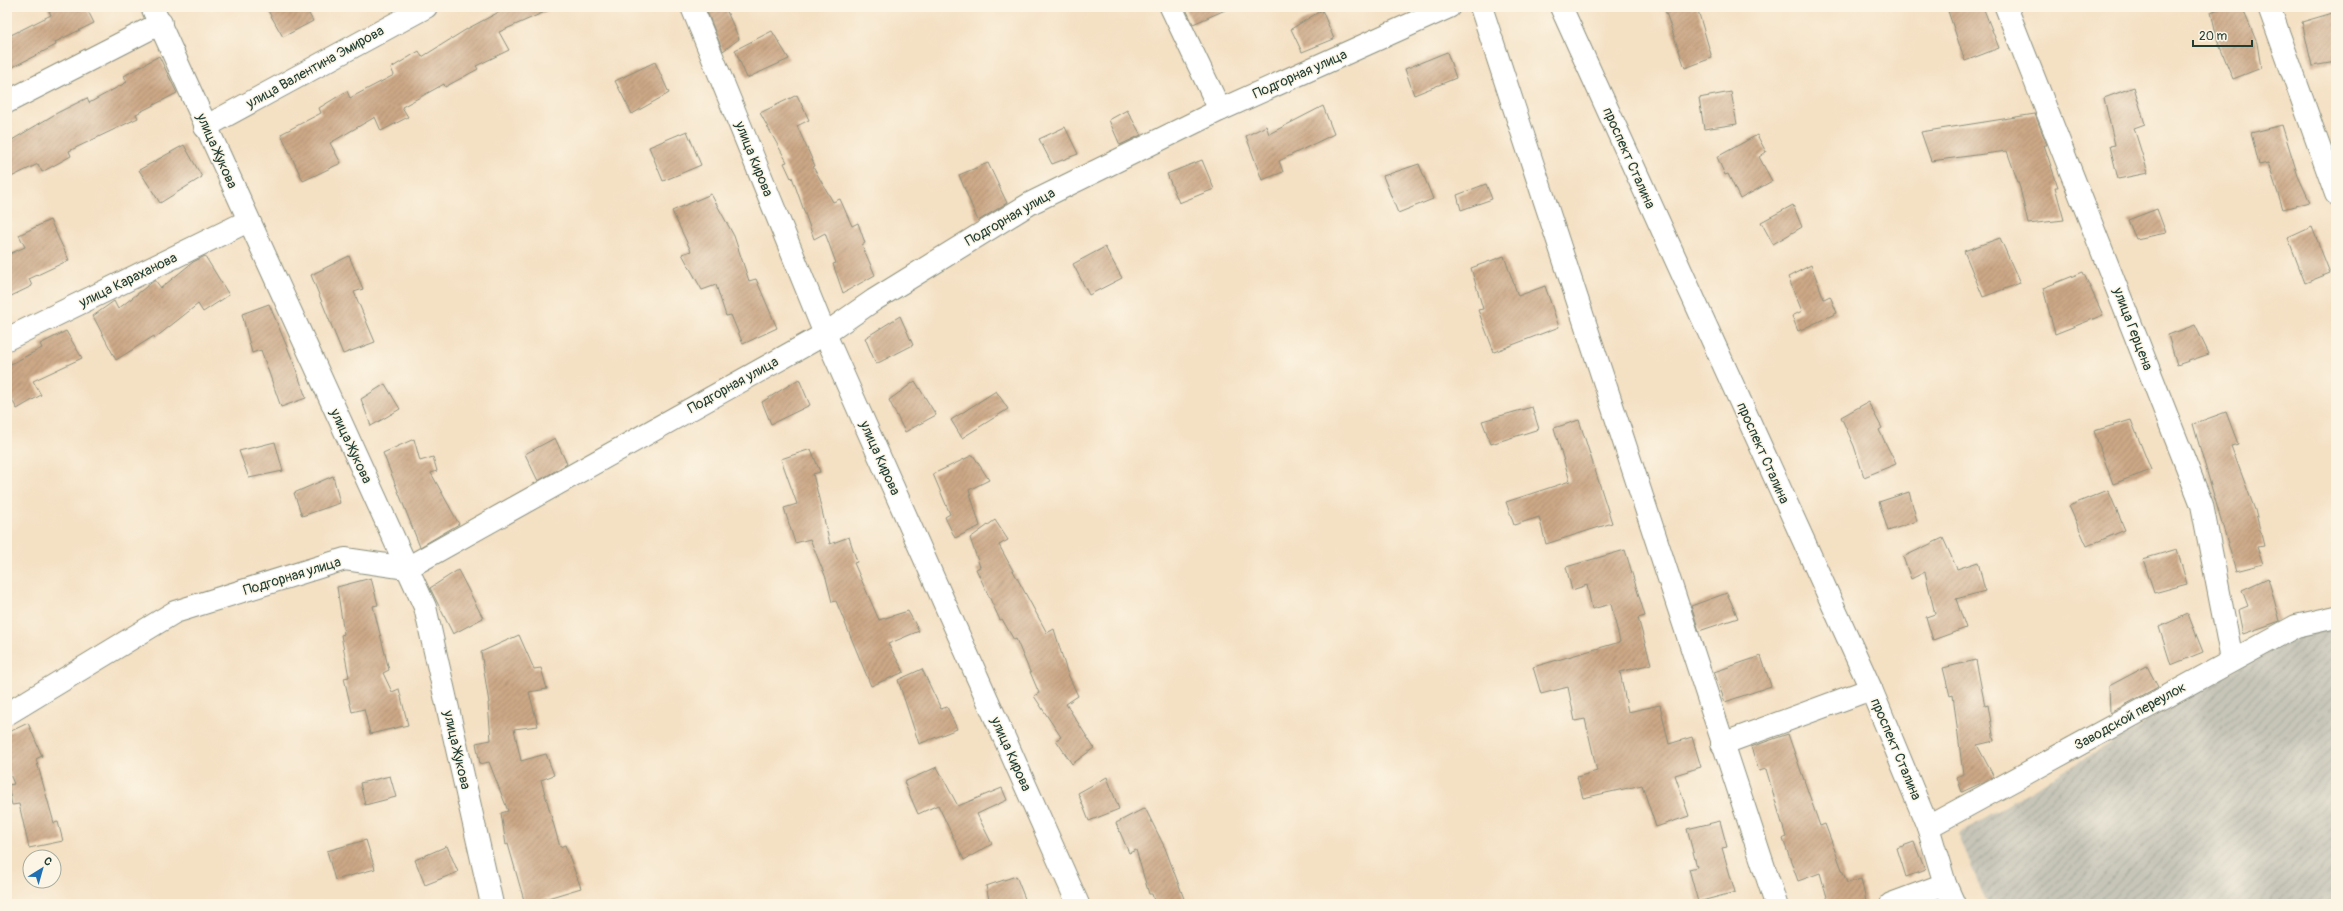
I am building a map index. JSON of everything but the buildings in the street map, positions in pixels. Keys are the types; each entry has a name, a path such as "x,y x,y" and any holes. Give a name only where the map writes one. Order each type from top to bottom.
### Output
{"street":[{"name":"улица Валентина Эмирова","path":"205,127 426,7"},
{"name":"улица Кирова","path":"692,7 825,334 1078,904"},
{"path":"1171,7 1220,110"},
{"name":"Подгорная улица","path":"7,714 175,612 345,559 407,568 825,334 874,300 1031,203 1220,110 1449,7"},
{"path":"1481,7 1722,744 1776,904"},
{"name":"проспект Сталина","path":"1561,7 1871,689 1928,827 1945,884 1954,904"},
{"name":"улица Герцена","path":"2006,7 2202,505 2232,660"},
{"path":"2268,7 2336,194"},
{"name":"улица Жукова","path":"156,15 205,127 425,607 492,904"},
{"path":"7,102 156,15"},
{"name":"улица Караханова","path":"7,339 248,221"},
{"name":"Заводской переулок","path":"1928,827 2296,626 2336,617"},
{"path":"1722,744 1871,689"},
{"path":"1891,904 1945,884"}],"shaded area":[{"path":"2336,627 2336,904 1987,904 1958,834 2284,640"}]}
